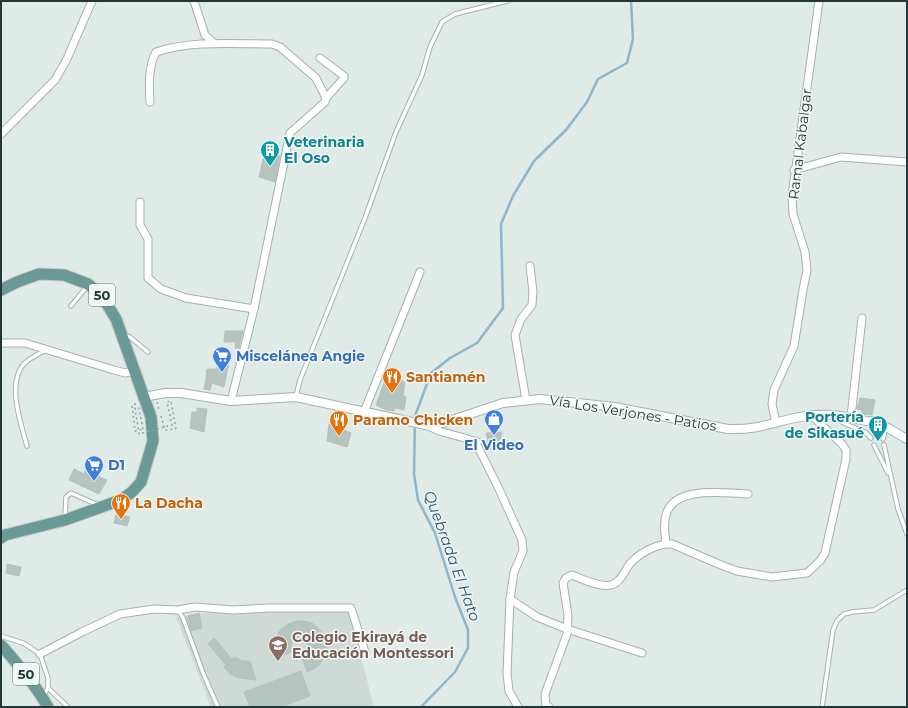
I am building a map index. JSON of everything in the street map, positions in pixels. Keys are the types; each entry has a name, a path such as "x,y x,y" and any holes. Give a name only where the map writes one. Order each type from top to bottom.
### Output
{"main road":[{"name":"50","path":"1,290 39,274 64,274 88,284 102,296 116,319 134,371 140,400 151,417 153,441 141,482 132,492 121,500 103,508 65,520 5,535 1,538"},
{"name":"50","path":"1,644 20,666 46,702"}],"street":[{"path":"1,134 55,80 66,61 92,1"},
{"path":"194,1 205,35 214,44"},
{"name":"Ramal Kabalgar","path":"776,423 772,404 774,390 794,346 807,270 805,252 793,214 792,196 794,170 815,37 819,1"},
{"path":"150,102 149,80 151,61 156,52 167,48 214,44 272,44 280,47 316,78 326,98"},
{"path":"231,401 254,309 290,133 325,102 326,98 344,78 344,76 320,58"},
{"path":"794,170 840,157 907,162"},
{"path":"140,202 140,224 148,239 148,278 161,289 186,298 254,309"},
{"path":"526,400 515,334 521,319 532,305 533,292 530,266"},
{"path":"364,412 420,272"},
{"path":"851,417 862,318"},
{"path":"1,343 25,343 114,370 125,372 134,371"},
{"name":"Vía Los Verjones - Patios","path":"140,400 155,395 181,393 231,401 296,397 419,423 443,423 503,403 540,399 614,407 728,429 743,430 811,415 829,414 877,422 907,439"},
{"path":"549,707 546,705 545,694 568,630 568,615 563,583 566,578 572,575 604,586 612,585 619,581 630,564 643,552 666,543 672,544 737,571 772,576 807,573 813,569 825,552 846,459 846,450 842,444 811,415"},
{"path":"419,423 439,431 468,439 477,445 522,540 523,551 514,572 510,598 507,673 509,691 518,707"},
{"path":"666,543 664,523 666,513 672,504 680,498 690,494 748,494"},
{"path":"510,598 537,617 568,630 642,653"},
{"path":"40,654 120,614 154,609 178,610 194,607 233,610 269,608 351,608 365,652"}],"lane":[{"path":"296,397 300,380 365,218 396,132 422,75 430,47 442,22 455,14 507,1"},
{"path":"71,306 88,284"},
{"path":"121,332 130,337 148,352"},
{"path":"27,446 18,410 16,378 23,365 31,357 47,350"},
{"path":"829,414 848,425 865,432 871,438"},
{"path":"883,439 887,428"},
{"path":"468,439 479,440 491,448 500,447"},
{"path":"874,445 891,478"},
{"path":"884,446 898,509 907,534"},
{"path":"65,520 66,497 71,493 103,508"},
{"path":"822,707 833,630 836,621 844,614 874,610 907,590"},
{"path":"178,610 203,674 218,707"},
{"path":"1,636 22,643 40,654 48,678 46,702"},
{"path":"48,688 68,707"}],"path":[{"path":"140,400 132,405 135,431 143,429 139,408 135,408 140,434 172,425 167,402 171,401 176,429 165,430 155,395"}],"shaded area":[{"name":"Colegio Ekirayá de Educación Montessori","path":"348,607 374,707 211,707 176,617 207,613 235,614"}],"building":[{"name":"Veterinaria El Oso","path":"266,147 280,156 275,182 259,177"},
{"path":"225,331 243,331 239,348 235,348 236,342 224,342"},
{"path":"227,359 229,362 224,387 212,383 210,390 204,389 207,369 217,369 218,361"},
{"name":"Santiamén","path":"390,376 405,382 403,396 406,397 404,410 395,408 394,411 386,410 376,405 384,383"},
{"path":"860,398 875,400 872,415 862,414 862,410 857,409"},
{"path":"197,408 207,409 204,432 190,428 192,412 197,412"},
{"name":"Paramo Chicken","path":"329,424 351,433 347,447 327,441"},
{"name":"El Video","path":"502,432 500,440 488,441 486,433"},
{"name":"D1","path":"74,469 84,474 85,471 107,480 99,494 69,480"},
{"name":"La Dacha","path":"116,514 130,517 127,526 114,523"},
{"path":"7,564 21,567 19,576 6,573"},
{"path":"199,613 202,628 191,631 187,616"},
{"path":"297,621 312,623 324,636 327,646 321,663 314,669 307,672 302,657 307,653 309,647 304,640 296,639 291,644 291,652 277,658 274,646 276,637 281,629 288,624"},
{"path":"214,638 232,659 235,657 242,661 250,661 256,680 239,678 230,674 224,667 226,665 208,644"},
{"path":"301,671 310,696 281,707 250,707 244,692"}],"waterway":[{"name":"Quebrada El Hato","path":"421,707 455,672 468,648 468,630 455,597 435,533 418,500 414,474 415,416 431,373 450,358 477,343 503,308 501,224 513,196 534,161 566,130 587,102 598,79 627,63 633,39 631,1"}],"place":[{"name":"Veterinaria El Oso","path":"270,167"},
{"name":"Miscelánea Angie","path":"222,373"},
{"name":"Santiamén","path":"392,394"},
{"name":"El Video","path":"494,436"},
{"name":"Paramo Chicken","path":"339,437"},
{"name":"Portería de Sikasué","path":"878,442"},
{"name":"D1","path":"94,482"},
{"name":"La Dacha","path":"121,520"},
{"name":"Colegio Ekirayá de Educación Montessori","path":"278,662"}]}
